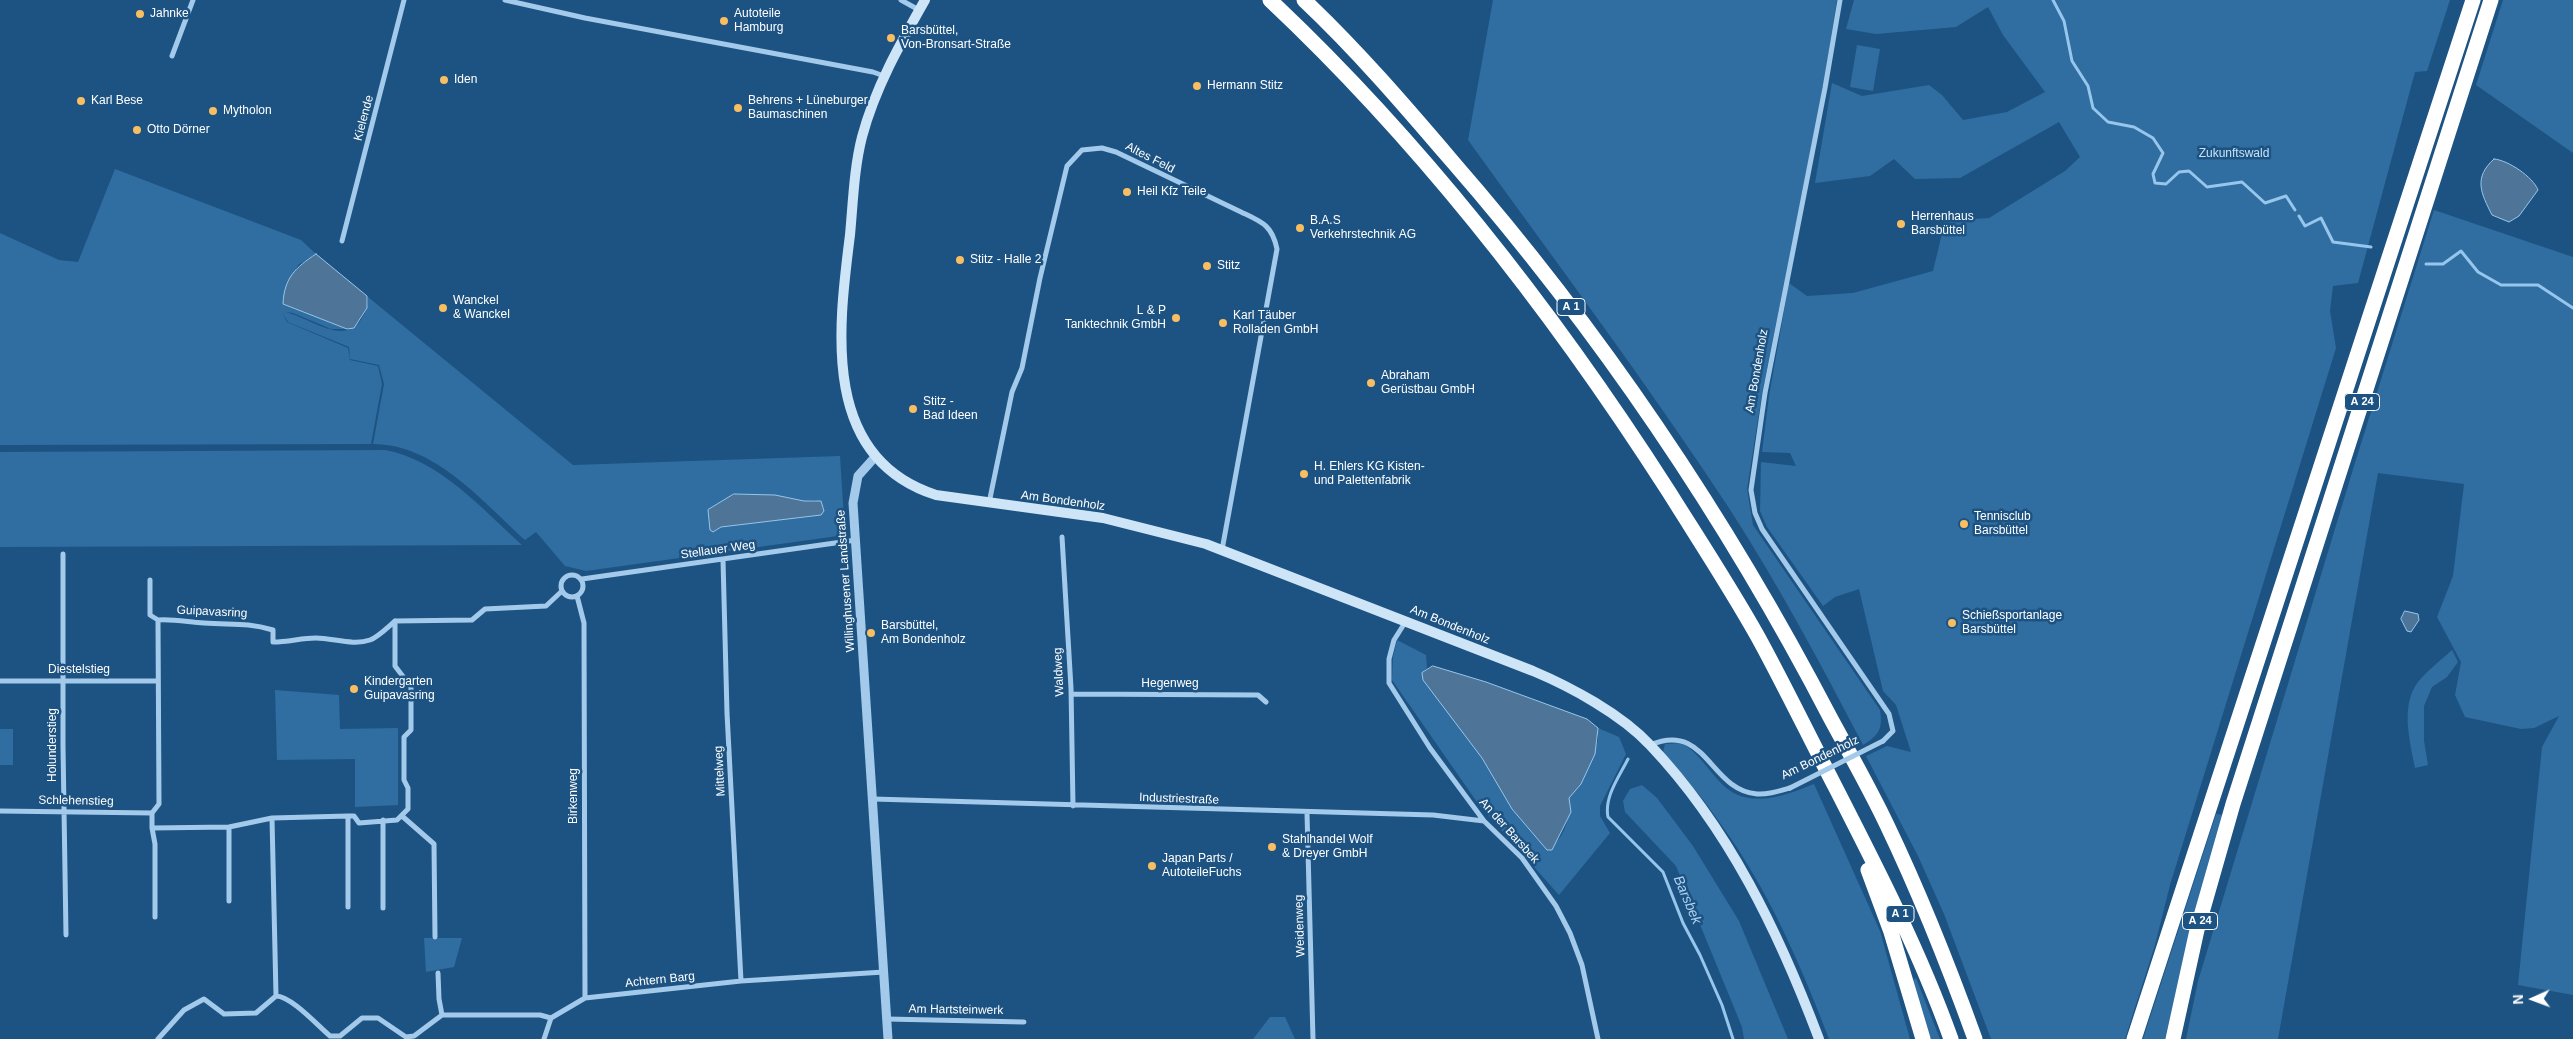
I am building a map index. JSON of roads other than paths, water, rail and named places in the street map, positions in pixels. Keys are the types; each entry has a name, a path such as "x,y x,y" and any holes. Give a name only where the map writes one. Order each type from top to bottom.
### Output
{"highway":[{"name":"A 1","path":"1270,0 1312,39 1458,201 1562,336 1623,420 1757,635 1905,926 1951,1039"},
{"name":"A 1","path":"1304,0 1394,94 1526,247 1683,464 1794,648 1886,824 1927,917 1975,1039"},
{"name":"A 24","path":"2134,1039 2340,414 2473,0"},
{"name":"A 24","path":"2173,1039 2197,930 2232,804 2491,0"},
{"path":"1839,794 1891,932 1923,1039"}],"main road":[{"path":"875,456 862,438 848,404 843,369 842,309 862,138 884,76 925,0"},
{"name":"Am Bondenholz","path":"875,456 898,477 923,490 989,504 1103,518 1206,544 1552,679 1618,718 1650,745"},
{"path":"1650,745 1696,802 1747,879 1777,934 1819,1039"}],"street":[{"path":"172,56 193,0"},
{"name":"Kielende","path":"342,241 404,0"},
{"path":"505,0 585,18 873,72 884,76"},
{"path":"901,0 919,10"},
{"name":"Am Bondenholz","path":"1650,745 1672,738 1683,740 1697,748 1723,777 1746,792 1766,793 1790,788 1883,741 1893,732 1889,714 1762,529 1755,513 1752,490 1765,393 1826,88 1840,0"},
{"name":"Altes Feld","path":"989,504 1012,392 1022,368 1040,278 1067,166 1082,150 1102,148 1116,152 1258,220 1274,233 1277,249 1222,550"},
{"name":"Willinghusener Landstraße","path":"875,456 858,476 854,503 888,1039"},
{"name":"Waldweg","path":"1062,537 1071,694 1073,806"},
{"name":"Stellauer Weg","path":"562,592 561,585 564,578 569,574 582,578 723,560 856,540"},
{"name":"Holunderstieg","path":"63,554 63,810 66,935"},
{"name":"Mittelweg","path":"723,560 727,713 742,981"},
{"path":"152,828 229,827 272,818 354,816 358,823 397,820 408,809 408,788 404,780 404,737 411,730 411,687 395,666 395,621 472,620 485,609 546,606 562,592 569,597 577,596 582,591 584,585 582,578"},
{"path":"150,580 150,615 158,620 159,804 152,812 152,828 156,844 155,917"},
{"name":"Birkenweg","path":"577,596 584,623 585,998"},
{"name":"Guipavasring","path":"158,620 176,619 204,623 249,623 273,630 273,642 318,638 338,642 370,640 395,621"},
{"name":"An der Barsbek","path":"1406,621 1394,640 1389,659 1389,683 1430,748 1484,821 1522,858 1535,874 1570,933 1582,964 1598,1039"},
{"name":"Diestelstieg","path":"0,681 64,679 158,681"},
{"name":"Hegenweg","path":"1071,694 1258,695 1266,702"},
{"name":"Industriestraße","path":"873,799 1307,813 1433,815 1484,821"},
{"name":"Schlehenstieg","path":"0,811 152,812"},
{"name":"Weidenweg","path":"1307,813 1313,1039"},
{"path":"348,816 348,907"},
{"path":"402,816 434,844 435,937"},
{"path":"272,818 276,996"},
{"path":"383,820 383,908"},
{"path":"229,827 229,901"},
{"name":"Achtern Barg","path":"551,1018 585,998 742,981 885,972"},
{"path":"438,973 442,1015"},
{"path":"158,1039 184,1010 204,999 224,1014 256,1013 276,996 281,996 298,1008 330,1036 340,1036 362,1018 378,1018 406,1037 414,1036 442,1015 540,1015 551,1018 544,1039"},
{"name":"Am Hartsteinwerk","path":"887,1019 1024,1022"}],"waterway":[{"path":"2053,0 2064,21 2072,61 2088,86 2093,108 2108,122 2134,127 2153,138 2163,153 2153,174 2155,183 2166,184 2179,172 2189,171 2207,187 2242,182 2265,203 2286,196 2295,210"},
{"path":"2299,216 2305,226 2321,218 2333,242 2371,247"},
{"path":"2426,264 2443,264 2461,251 2478,272 2501,285 2538,285 2573,308"},
{"name":"Barsbek","path":"1628,759 1610,795 1607,810 1608,817 1663,872 1683,923 1700,955 1722,1005 1733,1039"}],"place":[{"name":"Jahnke","path":"140,14"},
{"name":"Autoteile Hamburg","path":"724,21"},
{"name":"Barsbüttel, Von-Bronsart-Straße","path":"891,38"},
{"name":"Iden","path":"444,80"},
{"name":"Hermann Stitz","path":"1197,86"},
{"name":"Karl Bese","path":"81,101"},
{"name":"Behrens + Lüneburger Baumaschinen","path":"738,108"},
{"name":"Mytholon","path":"213,111"},
{"name":"Otto Dörner","path":"137,130"},
{"name":"Heil Kfz Teile","path":"1127,192"},
{"name":"Herrenhaus Barsbüttel","path":"1901,224"},
{"name":"B.A.S Verkehrstechnik AG","path":"1300,228"},
{"name":"Stitz - Halle 2","path":"960,260"},
{"name":"Stitz","path":"1207,266"},
{"name":"Wanckel & Wanckel","path":"443,308"},
{"name":"L & P Tanktechnik GmbH","path":"1176,318"},
{"name":"Karl Täuber Rolladen GmbH","path":"1223,323"},
{"name":"Abraham Gerüstbau GmbH","path":"1371,383"},
{"name":"Stitz - Bad Ideen","path":"913,409"},
{"name":"H. Ehlers KG Kisten- und Palettenfabrik","path":"1304,474"},
{"name":"Tennisclub Barsbüttel","path":"1964,524"},
{"name":"Schießsportanlage Barsbüttel","path":"1952,623"},
{"name":"Barsbüttel, Am Bondenholz","path":"871,633"},
{"name":"Kindergarten Guipavasring","path":"354,689"},
{"name":"Stahlhandel Wolf & Dreyer GmbH","path":"1272,847"},
{"name":"Japan Parts / AutoteileFuchs","path":"1152,866"}],"park label":[{"name":"Zukunftswald","path":"2234,154"}]}
